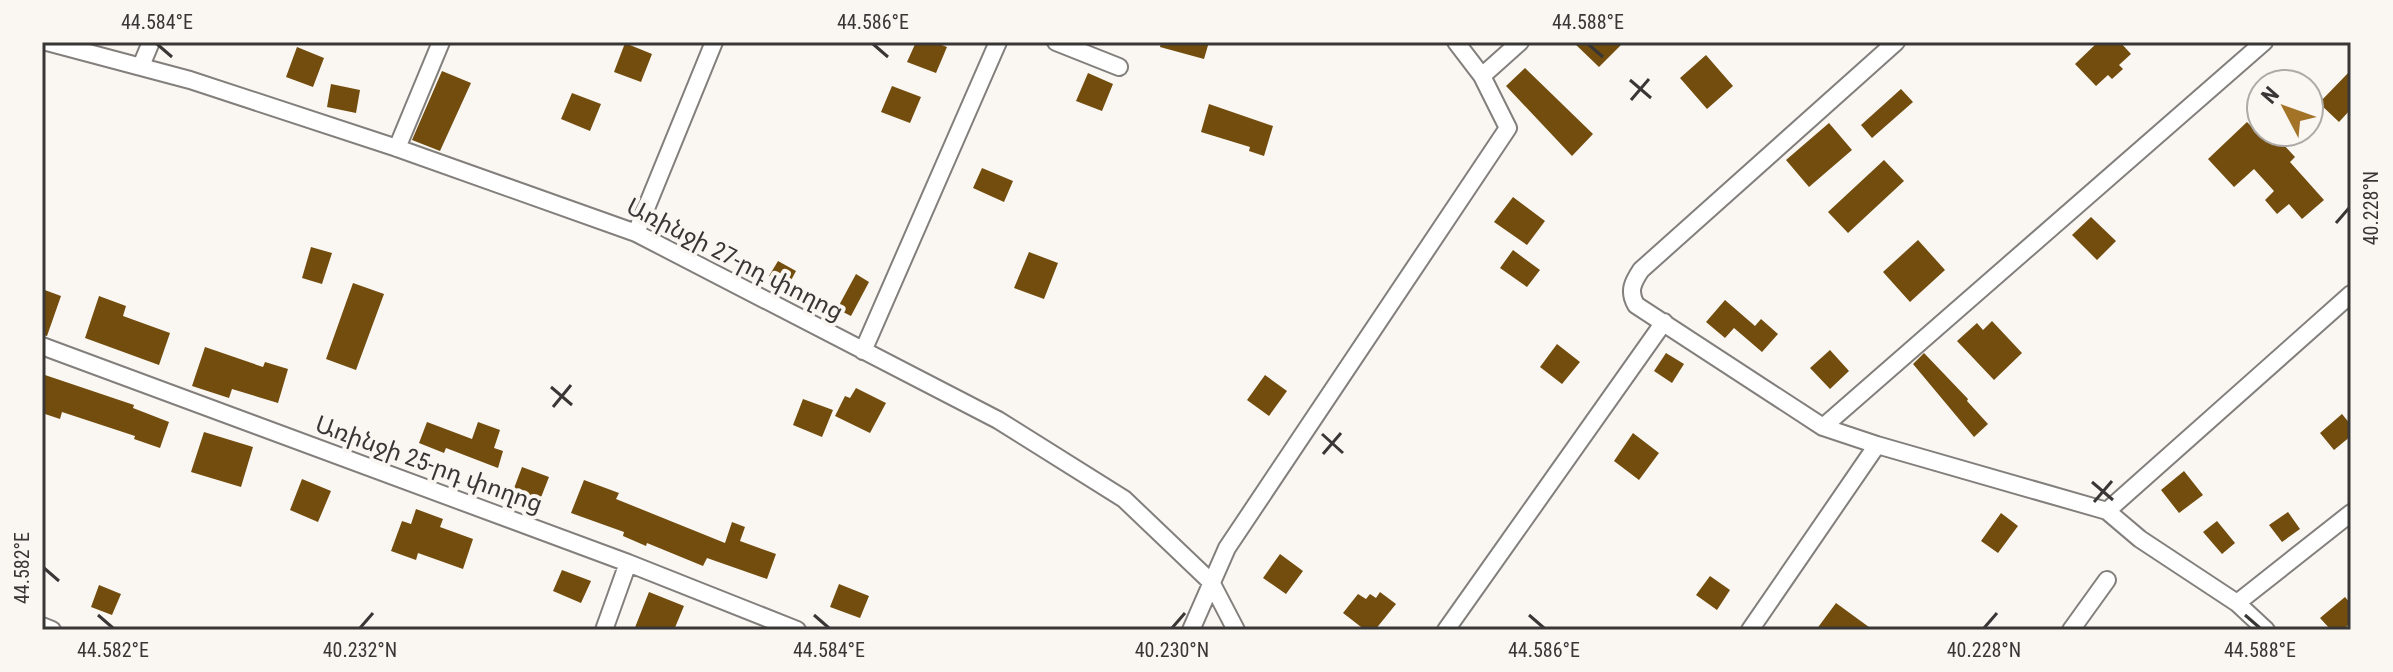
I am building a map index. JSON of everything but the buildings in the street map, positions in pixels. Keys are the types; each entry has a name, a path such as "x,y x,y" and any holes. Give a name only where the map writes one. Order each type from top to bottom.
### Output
{"street":[{"name":"Առինջի 27-րդ փողոց","path":"47,42 141,66 397,148 636,233 998,420 1124,499 1211,582 1236,630"},
{"path":"141,66 151,42"},
{"path":"397,148 441,42"},
{"path":"636,233 714,42"},
{"path":"863,351 998,42"},
{"path":"1056,42 1119,67"},
{"path":"1191,630 1227,548 1508,128 1482,76 1456,42"},
{"path":"1482,76 1520,42"},
{"path":"1896,42 1641,270 1631,295 1636,305 1823,427 2107,511 2140,539 2237,603 2266,630"},
{"path":"1823,427 2264,42"},
{"path":"2107,511 2351,294"},
{"path":"1446,630 1664,322"},
{"name":"Առինջի 25-րդ փողոց","path":"42,346 628,563 797,630"},
{"path":"1750,630 1877,445"},
{"path":"2237,603 2351,513"},
{"path":"604,630 628,563"},
{"path":"2071,630 2107,580"},
{"path":"42,626 52,630"}]}
